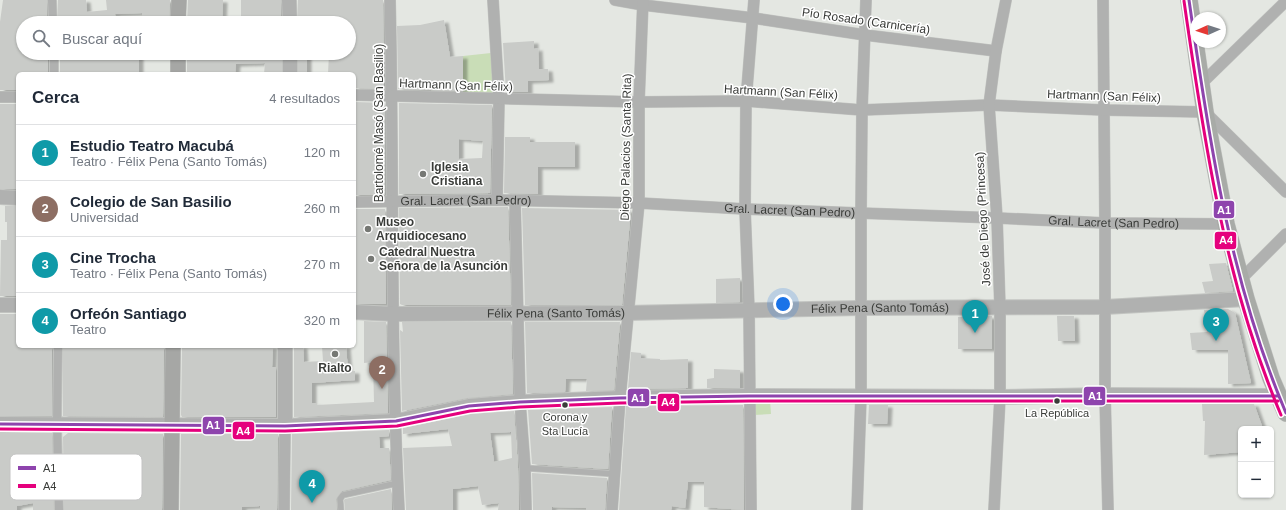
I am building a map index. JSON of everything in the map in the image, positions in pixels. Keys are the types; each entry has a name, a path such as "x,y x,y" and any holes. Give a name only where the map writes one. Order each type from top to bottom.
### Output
{"main road":[{"path":"178,16 179,0"},
{"path":"1189,0 1205,112 1226,224 1246,299 1284,406"},
{"path":"178,60 178,72"},
{"path":"171,510 173,348"}],"street":[{"path":"52,0 53,16"},
{"path":"289,0 290,16"},
{"name":"Bartolomé Masó (San Basilio)","path":"390,0 393,314 399,510"},
{"path":"493,0 499,99 498,200"},
{"name":"Pío Rosado (Carnicería)","path":"615,0 753,18 865,35 996,51"},
{"path":"751,510 745,209 746,101 754,0"},
{"path":"857,510 861,396 860,308 862,110 866,0"},
{"name":"José de Diego (Princesa)","path":"994,510 1000,397 1000,308 997,218 989,105 996,51 1006,0"},
{"path":"1103,0 1105,395 1108,510"},
{"path":"1201,84 1286,1"},
{"name":"Diego Palacios (Santa Rita)","path":"612,510 627,313 639,203 639,102 643,3"},
{"path":"54,60 54,72"},
{"path":"290,60 290,72"},
{"name":"Hartmann (San Félix)","path":"356,95 639,102 746,101 862,110 989,105 1103,110 1205,112"},
{"path":"0,97 16,97"},
{"path":"1205,112 1286,192"},
{"path":"0,197 16,198"},
{"path":"515,200 520,402 525,468 526,510"},
{"name":"Gral. Lacret (San Pedro)","path":"356,202 515,200 639,203 745,209 1105,223 1226,224"},
{"path":"1241,279 1286,234"},
{"name":"Félix Pena (Santo Tomás)","path":"356,312 393,314 627,313 860,308 1105,307 1246,299"},
{"path":"0,305 16,305"},
{"path":"58,348 58,454"},
{"path":"284,510 285,348"},
{"path":"0,424 285,426 396,421 469,406 520,402 620,398 749,396 1000,397 1105,395 1284,406"},
{"path":"59,500 59,510"}],"lane":[{"path":"525,468 615,474"},
{"path":"341,510 340,499 343,495 398,483"}],"green space":[{"path":"491,53 494,93 463,92 463,56"},
{"path":"770,400 771,414 753,415 753,401"}],"building":[{"path":"3,0 47,0 47,16 16,16 16,60 48,60 48,72 16,72 16,90 0,90 0,22"},
{"path":"58,0 86,0 87,12 107,10 106,0 170,0 169,16 142,16 142,13 115,14 115,16 58,16"},
{"path":"188,0 223,0 222,16 187,16"},
{"path":"241,0 281,0 281,16 241,16"},
{"path":"298,0 383,0 384,89 356,88 356,72 328,72 329,60 356,60 356,16 298,16"},
{"path":"444,20 450,57 463,56 463,91 398,89 397,26 420,25"},
{"path":"534,41 534,49 538,48 539,69 548,69 549,80 528,81 528,92 506,92 503,43"},
{"path":"60,60 139,60 139,72 60,72"},
{"path":"187,60 282,60 282,72 264,72 265,63 236,64 235,72 187,72"},
{"path":"298,60 307,60 307,72 298,72"},
{"path":"356,102 385,103 385,195 356,195"},
{"path":"399,103 492,105 490,193 399,194","holes":["459,139 483,141 482,158 459,159"]},
{"path":"0,104 16,104 16,189 0,189"},
{"path":"505,137 530,137 530,142 575,142 575,167 538,167 538,194 504,193"},
{"path":"5,206 16,206 16,296 0,296 1,240 7,240 7,222 5,222"},
{"path":"508,207 511,305 400,304 399,208"},
{"path":"522,208 631,210 622,305 525,305"},
{"name":"Catedral Nuestra Señora de la Asunción","path":"356,209 385,209 386,304 356,304"},
{"path":"1226,263 1233,291 1205,293 1202,282 1213,281 1209,264"},
{"path":"740,278 740,302 716,303 716,279"},
{"path":"1228,309 1235,313 1251,383 1228,384 1228,350 1192,350 1190,333 1207,332 1204,310"},
{"path":"0,314 16,314 16,348 52,348 52,416 0,416"},
{"path":"992,316 992,349 958,349 958,317"},
{"path":"1057,316 1074,316 1075,341 1058,341"},
{"path":"364,321 386,322 388,413 294,417 294,348 303,348 304,362 323,361 322,348 346,348 348,371 355,371 355,380 312,383 312,403 317,403 317,405 374,402 373,362 364,363"},
{"path":"402,322 511,322 513,394 467,398 402,411 400,330 403,332"},
{"path":"525,322 620,322 614,390 586,391 587,379 566,379 565,392 527,393"},
{"path":"63,348 164,348 163,417 63,416"},
{"path":"182,348 273,348 272,367 276,367 276,417 182,417"},
{"path":"631,352 641,353 641,358 660,360 688,359 688,388 628,389"},
{"path":"714,369 740,370 740,388 707,388 707,379 714,378"},
{"path":"1202,404 1254,404 1262,426 1238,426 1238,452 1204,455 1205,421 1203,421"},
{"path":"743,405 744,510 704,507 704,482 688,482 685,508 672,506 671,510 619,510 626,406"},
{"path":"869,405 888,405 887,424 868,424"},
{"path":"612,407 608,469 532,464 528,410"},
{"path":"514,411 519,510 498,510 499,503 482,505 478,486 453,489 453,510 406,510 403,448 452,446 448,429 403,434 403,428 470,414","holes":["511,432 512,458 494,462 490,433"]},
{"path":"389,430 389,436 379,437 380,448 389,448 391,480 342,491 336,499 337,510 291,510 292,434"},
{"path":"0,432 52,433 53,454 10,454 10,500 54,500 54,510 33,510 33,503 17,506 17,510 0,510"},
{"path":"68,433 163,434 162,510 64,510 64,500 142,500 142,454 63,454 63,437"},
{"path":"181,434 278,434 277,510 260,510 260,506 242,507 242,510 180,510"},
{"path":"532,473 607,478 605,510 552,507 552,510 533,510"},
{"path":"391,489 392,510 345,510 345,499"}],"transit line":[{"name":"A1","path":"1189,0 1214,158 1236,262 1250,313 1286,413"},
{"name":"A4","path":"1184,1 1209,159 1231,263 1245,314 1281,415"},
{"name":"A1","path":"0,424 285,426 396,421 469,406 520,402 620,398 749,396 1278,396"},
{"name":"A4","path":"0,429 285,431 397,426 470,411 520,407 620,403 749,401 1278,401"}],"place":[{"name":"Iglesia Cristiana","path":"423,174"},
{"name":"Museo Arquidiocesano","path":"368,229"},
{"name":"Catedral Nuestra Señora de la Asunción","path":"371,259"},
{"name":"Estudio Teatro Macubá","path":"975,333"},
{"name":"Cine Trocha","path":"1216,341"},
{"name":"Rialto","path":"335,354"},
{"name":"Colegio de San Basilio","path":"382,389"},
{"name":"La República","path":"1057,401"},
{"name":"Corona y Sta Lucía","path":"565,405"},
{"name":"Orfeón Santiago","path":"312,503"}]}
